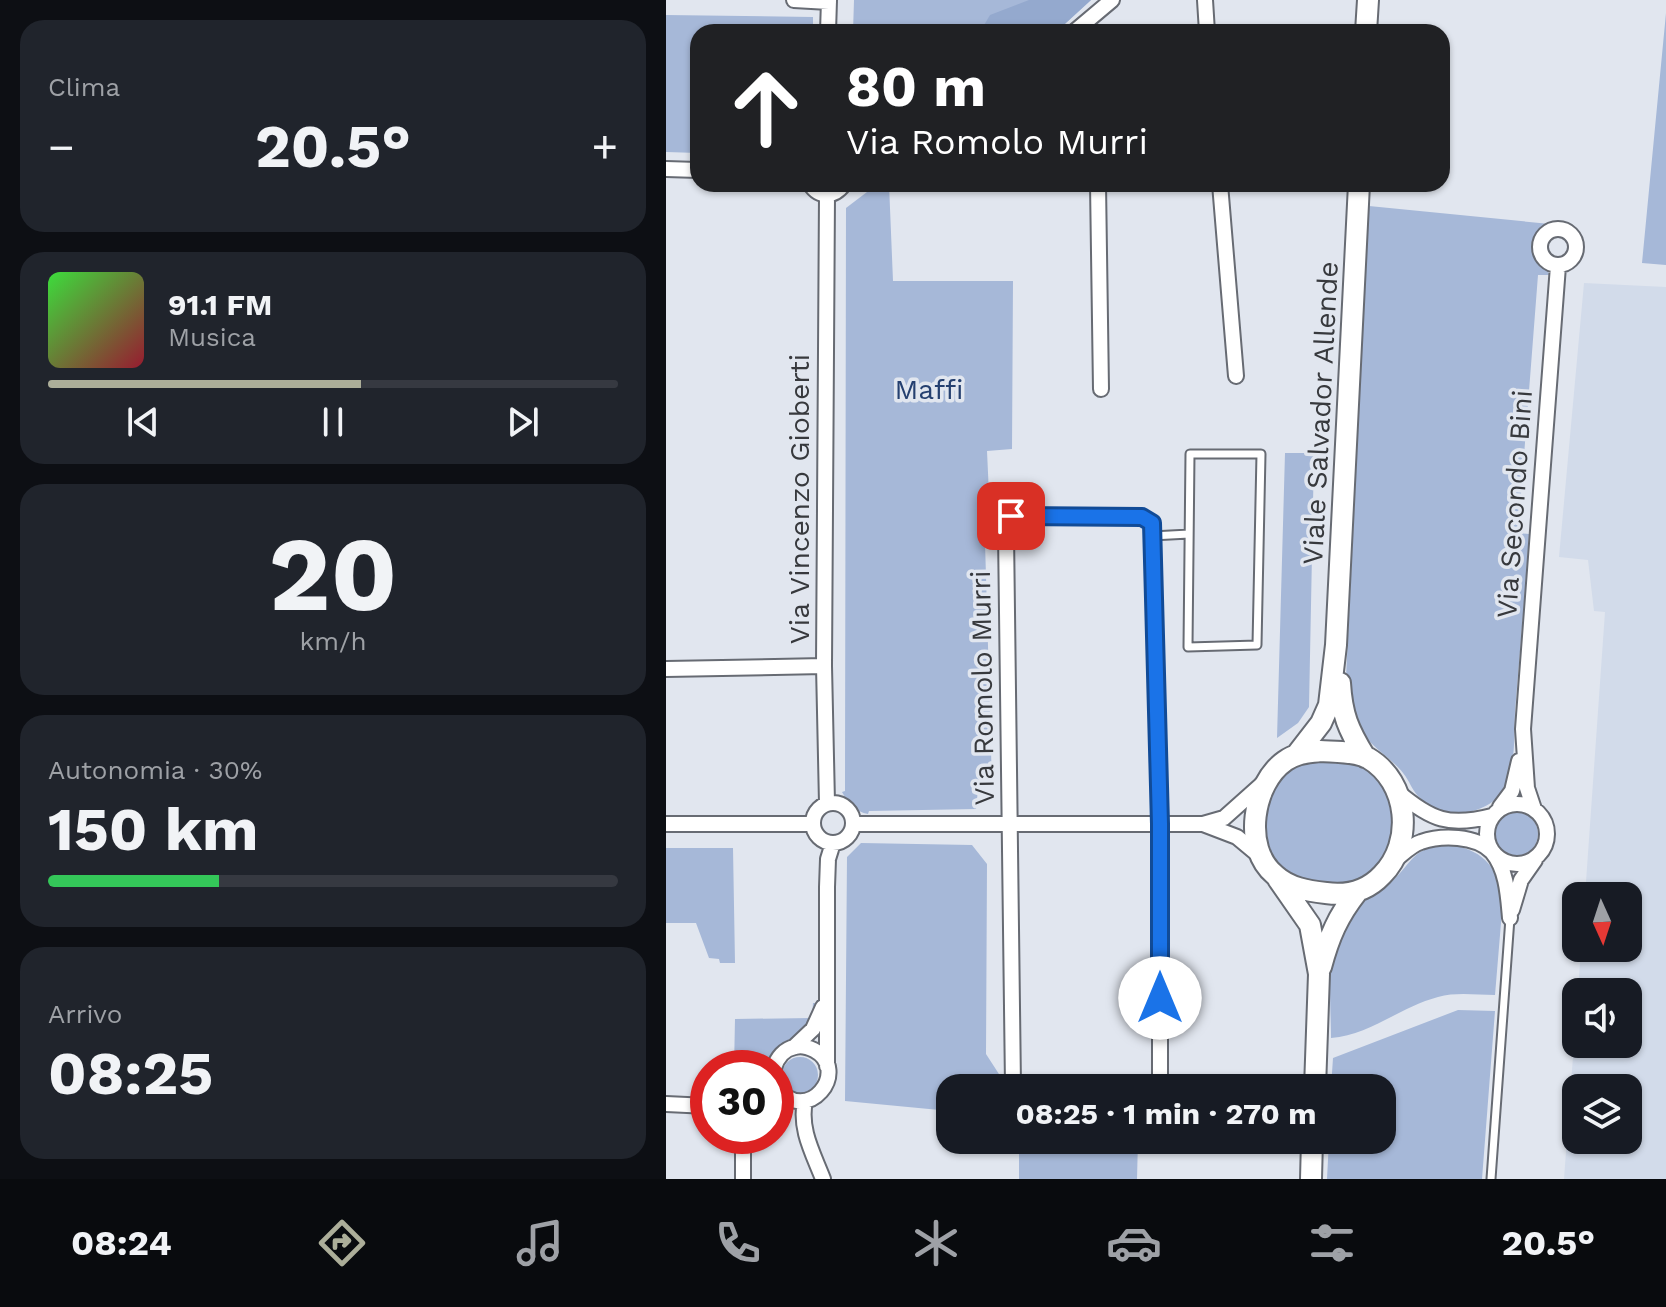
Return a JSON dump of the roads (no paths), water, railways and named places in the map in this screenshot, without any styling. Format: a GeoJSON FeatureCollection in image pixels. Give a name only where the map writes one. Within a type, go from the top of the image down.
{"type":"FeatureCollection","features":[{"type":"Feature","properties":{"kind":"main road"},"geometry":{"type":"LineString","coordinates":[[1366,24],[1368,0]]}},
{"type":"Feature","properties":{"kind":"main road","name":"Viale Salvador Allende"},"geometry":{"type":"LineString","coordinates":[[1297,754],[1321,723],[1329,705],[1336,645],[1359,192]]}},
{"type":"Feature","properties":{"kind":"main road","name":"Viale Salvador Allende"},"geometry":{"type":"LineString","coordinates":[[1336,645],[1342,713],[1365,757]]}},
{"type":"Feature","properties":{"kind":"main road"},"geometry":{"type":"LineString","coordinates":[[1274,875],[1293,886],[1335,894],[1357,892],[1371,885],[1392,863],[1402,840],[1404,814],[1397,790],[1389,777],[1365,757],[1320,751],[1297,754],[1284,761],[1265,781],[1257,814],[1256,835],[1261,857],[1310,925],[1319,974],[1315,1074]]}},
{"type":"Feature","properties":{"kind":"main road"},"geometry":{"type":"LineString","coordinates":[[1319,974],[1330,933],[1357,892]]}},
{"type":"Feature","properties":{"kind":"main road"},"geometry":{"type":"LineString","coordinates":[[1311,1179],[1312,1154]]}},
{"type":"Feature","properties":{"kind":"street"},"geometry":{"type":"LineString","coordinates":[[794,0],[829,1],[828,24]]}},
{"type":"Feature","properties":{"kind":"street"},"geometry":{"type":"LineString","coordinates":[[1084,24],[1112,0]]}},
{"type":"Feature","properties":{"kind":"street"},"geometry":{"type":"LineString","coordinates":[[1205,0],[1206,24]]}},
{"type":"Feature","properties":{"kind":"street"},"geometry":{"type":"LineString","coordinates":[[1096,14],[1096,24]]}},
{"type":"Feature","properties":{"kind":"street"},"geometry":{"type":"LineString","coordinates":[[666,169],[690,170]]}},
{"type":"Feature","properties":{"kind":"street"},"geometry":{"type":"LineString","coordinates":[[817,192],[827,195],[836,192]]}},
{"type":"Feature","properties":{"kind":"street"},"geometry":{"type":"LineString","coordinates":[[1098,192],[1101,389]]}},
{"type":"Feature","properties":{"kind":"street"},"geometry":{"type":"LineString","coordinates":[[1221,192],[1236,376]]}},
{"type":"Feature","properties":{"kind":"street","name":"Via Vincenzo Gioberti"},"geometry":{"type":"LineString","coordinates":[[827,195],[824,666],[827,803]]}},
{"type":"Feature","properties":{"kind":"street","name":"Via Secondo Bini"},"geometry":{"type":"LineString","coordinates":[[1494,814],[1512,791],[1522,745],[1558,266]]}},
{"type":"Feature","properties":{"kind":"street","name":"Via Romolo Murri"},"geometry":{"type":"LineString","coordinates":[[1010,825],[1006,533],[1011,516],[1142,517],[1152,523],[1152,536]]}},
{"type":"Feature","properties":{"kind":"street"},"geometry":{"type":"LineString","coordinates":[[1010,825],[1013,1086],[1160,1084],[1160,824],[1152,536]]}},
{"type":"Feature","properties":{"kind":"street"},"geometry":{"type":"LineString","coordinates":[[666,669],[824,666]]}},
{"type":"Feature","properties":{"kind":"street","name":"Via Secondo Bini"},"geometry":{"type":"LineString","coordinates":[[1522,745],[1527,788],[1534,809]]}},
{"type":"Feature","properties":{"kind":"street"},"geometry":{"type":"LineString","coordinates":[[853,824],[1203,824],[1224,818],[1265,781]]}},
{"type":"Feature","properties":{"kind":"street"},"geometry":{"type":"LineString","coordinates":[[1397,790],[1430,817],[1449,821],[1469,822],[1515,804],[1534,809],[1545,823],[1547,832],[1543,850],[1521,880],[1510,918]]}},
{"type":"Feature","properties":{"kind":"street"},"geometry":{"type":"LineString","coordinates":[[827,803],[846,807],[853,818],[844,839],[833,843],[817,835],[813,824],[816,811],[827,803]]}},
{"type":"Feature","properties":{"kind":"street"},"geometry":{"type":"LineString","coordinates":[[1494,814],[1486,834],[1506,881],[1510,918]]}},
{"type":"Feature","properties":{"kind":"street"},"geometry":{"type":"LineString","coordinates":[[666,824],[813,824]]}},
{"type":"Feature","properties":{"kind":"street"},"geometry":{"type":"LineString","coordinates":[[1203,824],[1237,837],[1261,857]]}},
{"type":"Feature","properties":{"kind":"street"},"geometry":{"type":"LineString","coordinates":[[1392,863],[1418,843],[1438,838],[1476,842],[1508,864],[1528,863],[1537,857]]}},
{"type":"Feature","properties":{"kind":"street"},"geometry":{"type":"LineString","coordinates":[[794,1102],[819,1095],[827,1082],[828,859],[833,843]]}},
{"type":"Feature","properties":{"kind":"street"},"geometry":{"type":"LineString","coordinates":[[789,1050],[819,1019],[826,996]]}},
{"type":"Feature","properties":{"kind":"street"},"geometry":{"type":"LineString","coordinates":[[794,1047],[803,1046],[818,1052],[827,1066]]}},
{"type":"Feature","properties":{"kind":"street"},"geometry":{"type":"LineString","coordinates":[[794,1099],[800,1101]]}},
{"type":"Feature","properties":{"kind":"street"},"geometry":{"type":"LineString","coordinates":[[800,1101],[805,1134],[823,1179]]}},
{"type":"Feature","properties":{"kind":"street"},"geometry":{"type":"LineString","coordinates":[[666,1104],[690,1105]]}},
{"type":"Feature","properties":{"kind":"street"},"geometry":{"type":"LineString","coordinates":[[743,1154],[743,1179]]}},
{"type":"Feature","properties":{"kind":"lane"},"geometry":{"type":"LineString","coordinates":[[1190,454],[1261,454],[1257,645],[1188,647],[1189,534],[1190,454]]}},
{"type":"Feature","properties":{"kind":"lane"},"geometry":{"type":"LineString","coordinates":[[1152,536],[1189,534]]}},
{"type":"Feature","properties":{"kind":"lane"},"geometry":{"type":"LineString","coordinates":[[1491,1179],[1510,918]]}},
{"type":"Feature","properties":{"kind":"park label","name":"Maffi"},"geometry":{"type":"Point","coordinates":[929,389]}}]}
